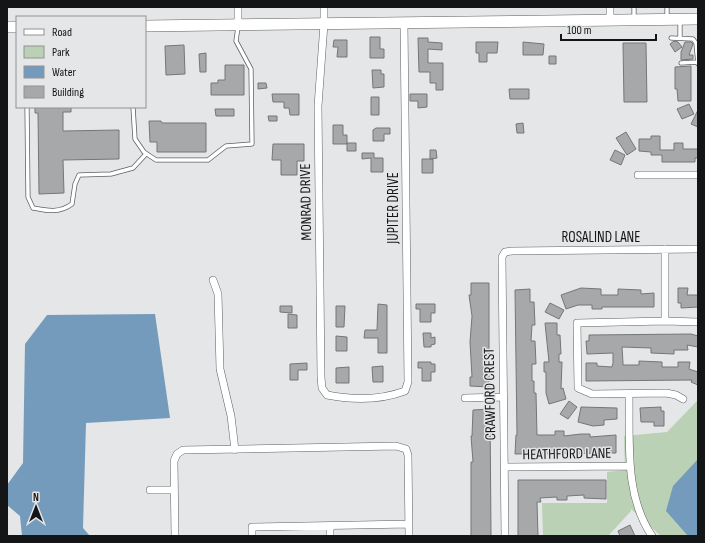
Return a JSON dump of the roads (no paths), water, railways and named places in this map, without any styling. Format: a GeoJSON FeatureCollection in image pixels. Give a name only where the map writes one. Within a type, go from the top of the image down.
{"type":"FeatureCollection","features":[{"type":"Feature","properties":{"kind":"street"},"geometry":{"type":"LineString","coordinates":[[238,7],[238,25]]}},
{"type":"Feature","properties":{"kind":"street","name":"MONRAD DRIVE"},"geometry":{"type":"LineString","coordinates":[[324,7],[324,24],[318,85],[318,153],[321,377],[322,388],[327,394]]}},
{"type":"Feature","properties":{"kind":"street"},"geometry":{"type":"LineString","coordinates":[[610,7],[610,20]]}},
{"type":"Feature","properties":{"kind":"street"},"geometry":{"type":"LineString","coordinates":[[146,26],[698,19]]}},
{"type":"Feature","properties":{"kind":"street","name":"JUPITER DRIVE"},"geometry":{"type":"LineString","coordinates":[[327,394],[342,398],[390,397],[405,392],[409,375],[404,23]]}},
{"type":"Feature","properties":{"kind":"street"},"geometry":{"type":"LineString","coordinates":[[638,175],[698,175]]}},
{"type":"Feature","properties":{"kind":"street"},"geometry":{"type":"LineString","coordinates":[[665,249],[665,321]]}},
{"type":"Feature","properties":{"kind":"street","name":"ROSALIND LANE"},"geometry":{"type":"LineString","coordinates":[[505,252],[698,249]]}},
{"type":"Feature","properties":{"kind":"street","name":"CRAWFORD CREST"},"geometry":{"type":"LineString","coordinates":[[505,252],[502,257],[505,536]]}},
{"type":"Feature","properties":{"kind":"street"},"geometry":{"type":"LineString","coordinates":[[213,280],[218,294],[220,369],[231,416],[235,450]]}},
{"type":"Feature","properties":{"kind":"street"},"geometry":{"type":"LineString","coordinates":[[683,399],[676,395],[666,393],[592,394],[578,388],[577,323],[665,321],[698,322]]}},
{"type":"Feature","properties":{"kind":"street"},"geometry":{"type":"LineString","coordinates":[[629,394],[630,466],[633,491],[641,517],[652,536]]}},
{"type":"Feature","properties":{"kind":"street"},"geometry":{"type":"LineString","coordinates":[[465,398],[503,397]]}},
{"type":"Feature","properties":{"kind":"street"},"geometry":{"type":"LineString","coordinates":[[175,536],[174,461],[177,454],[183,450],[396,446],[406,449],[408,455],[409,536]]}},
{"type":"Feature","properties":{"kind":"street","name":"HEATHFORD LANE"},"geometry":{"type":"LineString","coordinates":[[505,467],[630,466]]}},
{"type":"Feature","properties":{"kind":"street"},"geometry":{"type":"LineString","coordinates":[[150,490],[174,490]]}},
{"type":"Feature","properties":{"kind":"street"},"geometry":{"type":"LineString","coordinates":[[252,536],[252,527],[409,524]]}},
{"type":"Feature","properties":{"kind":"street"},"geometry":{"type":"LineString","coordinates":[[330,526],[330,536]]}},
{"type":"Feature","properties":{"kind":"lane"},"geometry":{"type":"LineString","coordinates":[[634,7],[634,20]]}},
{"type":"Feature","properties":{"kind":"lane"},"geometry":{"type":"LineString","coordinates":[[667,7],[668,19]]}},
{"type":"Feature","properties":{"kind":"lane"},"geometry":{"type":"LineString","coordinates":[[680,19],[680,38]]}},
{"type":"Feature","properties":{"kind":"lane"},"geometry":{"type":"LineString","coordinates":[[133,108],[135,139],[139,147],[146,154],[156,160],[208,160],[226,146],[252,144],[252,69],[236,41],[238,25]]}},
{"type":"Feature","properties":{"kind":"lane"},"geometry":{"type":"LineString","coordinates":[[671,38],[690,38],[694,41],[697,63],[681,63]]}},
{"type":"Feature","properties":{"kind":"lane"},"geometry":{"type":"LineString","coordinates":[[27,108],[28,197],[33,208],[64,210],[72,204],[74,184],[79,175],[111,174],[133,168],[146,154]]}},
{"type":"Feature","properties":{"kind":"water"},"geometry":{"type":"Polygon","coordinates":[[[155,314],[170,418],[86,423],[83,528],[90,536],[22,536],[20,516],[7,505],[7,485],[23,463],[25,344],[47,315],[155,314]]]}},
{"type":"Feature","properties":{"kind":"water"},"geometry":{"type":"Polygon","coordinates":[[[698,459],[698,536],[688,536],[666,511],[673,486],[698,459]]]}}]}
